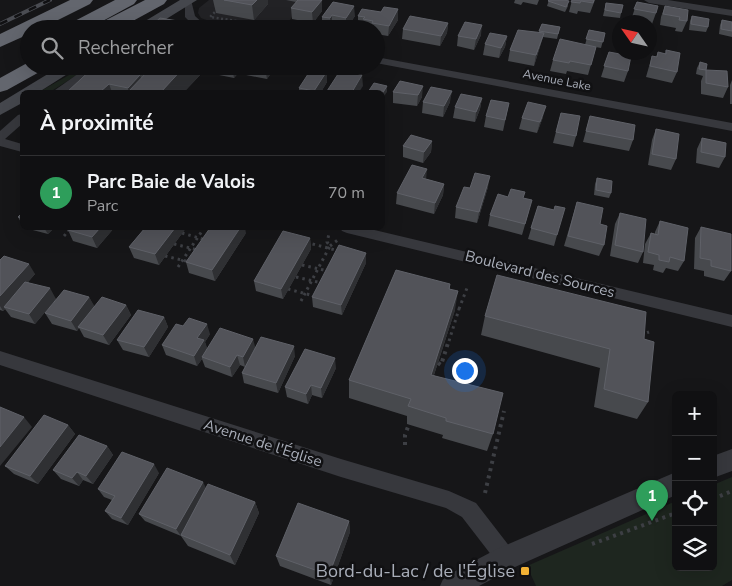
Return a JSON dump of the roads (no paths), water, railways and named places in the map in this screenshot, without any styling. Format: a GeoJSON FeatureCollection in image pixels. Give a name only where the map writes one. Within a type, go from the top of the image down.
{"type":"FeatureCollection","features":[{"type":"Feature","properties":{"kind":"highway"},"geometry":{"type":"LineString","coordinates":[[45,20],[84,0]]}},
{"type":"Feature","properties":{"kind":"highway"},"geometry":{"type":"LineString","coordinates":[[91,20],[128,0]]}},
{"type":"Feature","properties":{"kind":"highway"},"geometry":{"type":"LineString","coordinates":[[121,20],[158,0]]}},
{"type":"Feature","properties":{"kind":"highway"},"geometry":{"type":"LineString","coordinates":[[0,41],[20,32]]}},
{"type":"Feature","properties":{"kind":"highway"},"geometry":{"type":"LineString","coordinates":[[0,68],[20,57]]}},
{"type":"Feature","properties":{"kind":"highway"},"geometry":{"type":"LineString","coordinates":[[0,86],[20,75]]}},
{"type":"Feature","properties":{"kind":"main road"},"geometry":{"type":"LineString","coordinates":[[155,20],[189,1]]}},
{"type":"Feature","properties":{"kind":"main road"},"geometry":{"type":"LineString","coordinates":[[31,90],[57,75]]}},
{"type":"Feature","properties":{"kind":"main road"},"geometry":{"type":"LineString","coordinates":[[0,110],[20,97]]}},
{"type":"Feature","properties":{"kind":"street"},"geometry":{"type":"LineString","coordinates":[[648,0],[732,13]]}},
{"type":"Feature","properties":{"kind":"street"},"geometry":{"type":"LineString","coordinates":[[189,1],[190,17],[196,20]]}},
{"type":"Feature","properties":{"kind":"street","name":"Avenue Lake"},"geometry":{"type":"LineString","coordinates":[[385,62],[732,127]]}},
{"type":"Feature","properties":{"kind":"street"},"geometry":{"type":"LineString","coordinates":[[62,90],[84,75]]}},
{"type":"Feature","properties":{"kind":"street"},"geometry":{"type":"LineString","coordinates":[[0,137],[20,120]]}},
{"type":"Feature","properties":{"kind":"street"},"geometry":{"type":"LineString","coordinates":[[0,142],[20,147]]}},
{"type":"Feature","properties":{"kind":"street","name":"Boulevard des Sources"},"geometry":{"type":"LineString","coordinates":[[344,232],[732,321]]}},
{"type":"Feature","properties":{"kind":"street","name":"Avenue de l'Église"},"geometry":{"type":"LineString","coordinates":[[0,358],[341,468],[449,500],[469,510],[506,558]]}},
{"type":"Feature","properties":{"kind":"street"},"geometry":{"type":"LineString","coordinates":[[717,466],[732,460]]}},
{"type":"Feature","properties":{"kind":"street"},"geometry":{"type":"LineString","coordinates":[[453,586],[506,558],[672,485]]}},
{"type":"Feature","properties":{"kind":"railway"},"geometry":{"type":"LineString","coordinates":[[0,24],[50,0]]}},
{"type":"Feature","properties":{"kind":"place","name":"Parc Baie de Valois"},"geometry":{"type":"Point","coordinates":[652,521]}},
{"type":"Feature","properties":{"kind":"place","name":"Bord-du-Lac / de l'Église"},"geometry":{"type":"Point","coordinates":[525,571]}}]}
